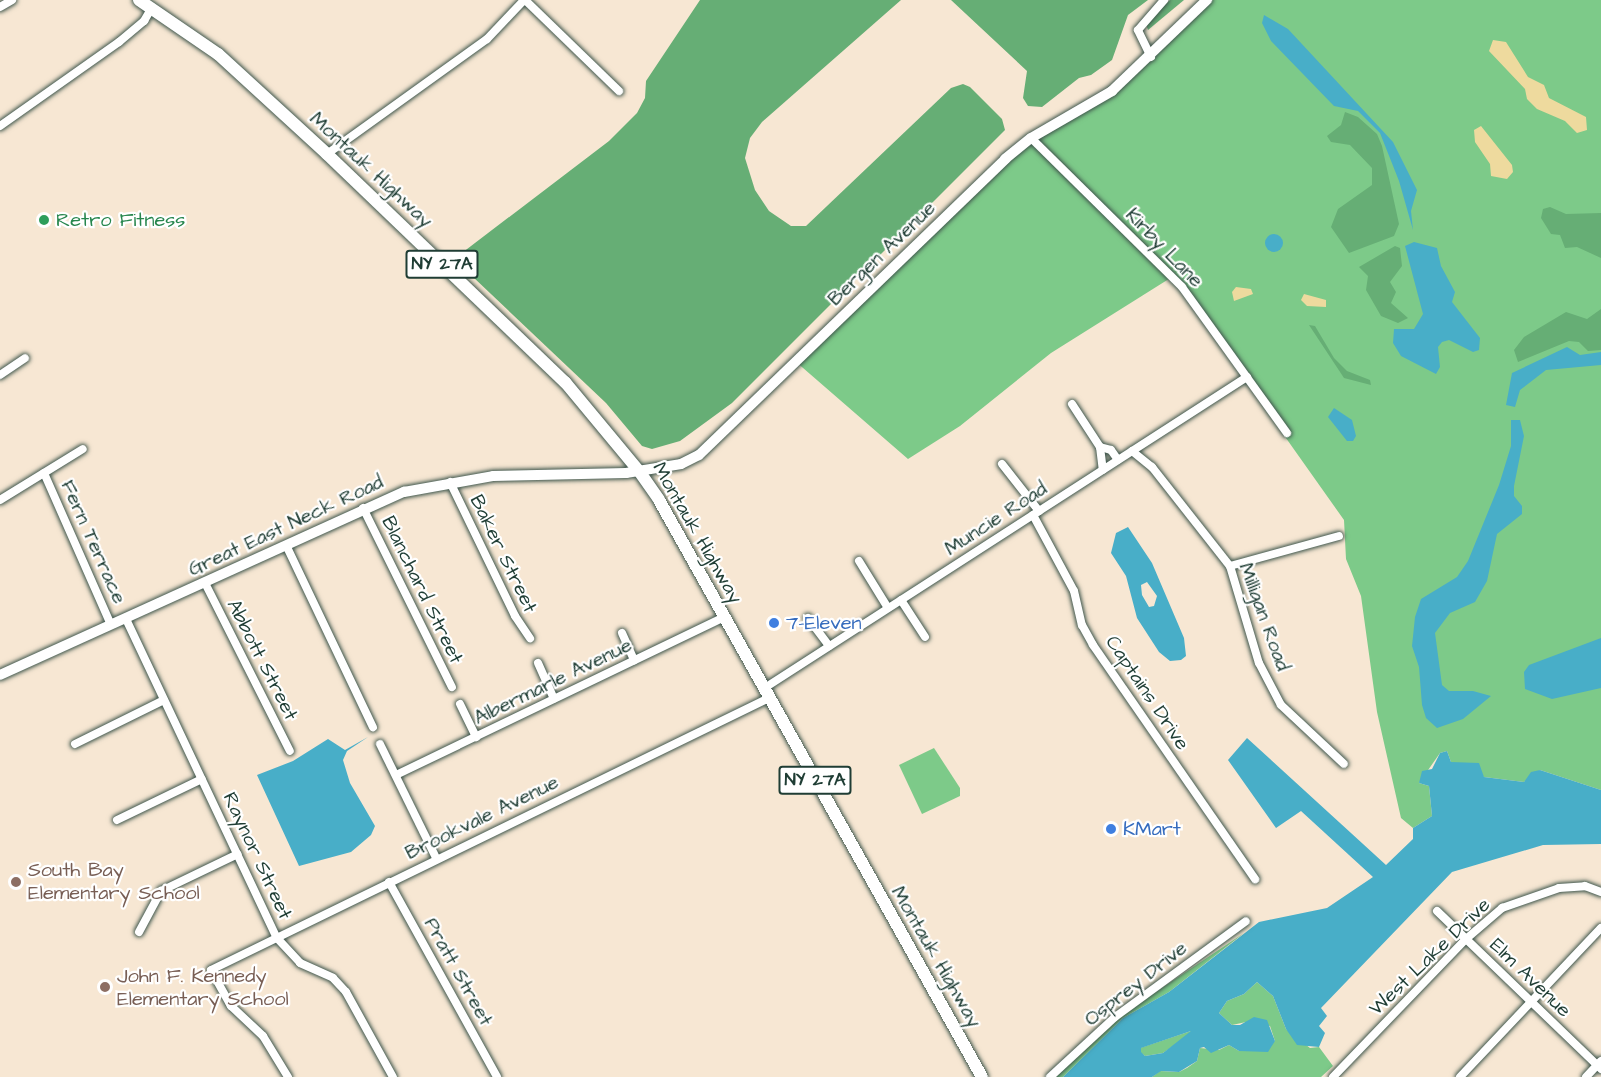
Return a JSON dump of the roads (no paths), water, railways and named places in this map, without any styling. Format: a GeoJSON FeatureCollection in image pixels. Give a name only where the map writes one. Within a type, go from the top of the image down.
{"type":"FeatureCollection","features":[{"type":"Feature","properties":{"kind":"main road","name":"NY 27A"},"geometry":{"type":"LineString","coordinates":[[139,0],[152,8]]}},
{"type":"Feature","properties":{"kind":"main road","name":"Bergen Avenue"},"geometry":{"type":"LineString","coordinates":[[639,471],[681,464],[717,441],[1030,138],[1104,97],[1151,57],[1207,0]]}},
{"type":"Feature","properties":{"kind":"main road","name":"Montauk Highway"},"geometry":{"type":"LineString","coordinates":[[152,8],[218,54],[327,154],[565,382],[639,471],[724,617],[982,1077]]}},
{"type":"Feature","properties":{"kind":"main road","name":"Great East Neck Road"},"geometry":{"type":"LineString","coordinates":[[0,675],[205,583],[363,508],[450,482],[493,476],[639,471]]}},
{"type":"Feature","properties":{"kind":"street"},"geometry":{"type":"LineString","coordinates":[[0,7],[12,0]]}},
{"type":"Feature","properties":{"kind":"street"},"geometry":{"type":"LineString","coordinates":[[327,154],[487,39],[525,0],[619,91]]}},
{"type":"Feature","properties":{"kind":"street"},"geometry":{"type":"LineString","coordinates":[[1151,57],[1138,30],[1164,0]]}},
{"type":"Feature","properties":{"kind":"street"},"geometry":{"type":"LineString","coordinates":[[0,126],[119,42],[144,21],[152,8]]}},
{"type":"Feature","properties":{"kind":"street","name":"Kirby Lane"},"geometry":{"type":"LineString","coordinates":[[1030,138],[1182,287],[1287,433]]}},
{"type":"Feature","properties":{"kind":"street"},"geometry":{"type":"LineString","coordinates":[[0,375],[25,358]]}},
{"type":"Feature","properties":{"kind":"street","name":"Muncie Road"},"geometry":{"type":"LineString","coordinates":[[766,693],[829,646],[1247,377]]}},
{"type":"Feature","properties":{"kind":"street"},"geometry":{"type":"LineString","coordinates":[[1072,404],[1100,447],[1103,470]]}},
{"type":"Feature","properties":{"kind":"street"},"geometry":{"type":"LineString","coordinates":[[1100,447],[1111,450],[1118,460]]}},
{"type":"Feature","properties":{"kind":"street"},"geometry":{"type":"LineString","coordinates":[[0,500],[83,449]]}},
{"type":"Feature","properties":{"kind":"street","name":"Milligan Road"},"geometry":{"type":"LineString","coordinates":[[1132,451],[1152,467],[1230,566],[1259,663],[1281,705],[1344,764]]}},
{"type":"Feature","properties":{"kind":"street","name":"Captains Drive"},"geometry":{"type":"LineString","coordinates":[[1002,464],[1036,513],[1074,591],[1082,625],[1093,645],[1255,879]]}},
{"type":"Feature","properties":{"kind":"street","name":"Fern Terrace"},"geometry":{"type":"LineString","coordinates":[[44,473],[111,625]]}},
{"type":"Feature","properties":{"kind":"street","name":"Baker Street"},"geometry":{"type":"LineString","coordinates":[[450,482],[514,616],[530,638]]}},
{"type":"Feature","properties":{"kind":"street","name":"Blanchard Street"},"geometry":{"type":"LineString","coordinates":[[363,508],[452,687]]}},
{"type":"Feature","properties":{"kind":"street"},"geometry":{"type":"LineString","coordinates":[[1230,566],[1339,536]]}},
{"type":"Feature","properties":{"kind":"street"},"geometry":{"type":"LineString","coordinates":[[286,545],[372,727]]}},
{"type":"Feature","properties":{"kind":"street"},"geometry":{"type":"LineString","coordinates":[[859,561],[888,609]]}},
{"type":"Feature","properties":{"kind":"street","name":"Abbott Street"},"geometry":{"type":"LineString","coordinates":[[205,583],[290,752]]}},
{"type":"Feature","properties":{"kind":"street"},"geometry":{"type":"LineString","coordinates":[[901,600],[924,637]]}},
{"type":"Feature","properties":{"kind":"street","name":"Albermarle Avenue"},"geometry":{"type":"LineString","coordinates":[[396,776],[724,617]]}},
{"type":"Feature","properties":{"kind":"street"},"geometry":{"type":"LineString","coordinates":[[808,618],[829,646]]}},
{"type":"Feature","properties":{"kind":"street","name":"Raynor Street"},"geometry":{"type":"LineString","coordinates":[[126,619],[277,938],[300,963],[333,978],[346,993],[393,1077]]}},
{"type":"Feature","properties":{"kind":"street"},"geometry":{"type":"LineString","coordinates":[[622,633],[634,660]]}},
{"type":"Feature","properties":{"kind":"street"},"geometry":{"type":"LineString","coordinates":[[538,663],[554,699]]}},
{"type":"Feature","properties":{"kind":"street","name":"Brookvale Avenue"},"geometry":{"type":"LineString","coordinates":[[288,1077],[263,1036],[231,1006],[211,970],[766,693]]}},
{"type":"Feature","properties":{"kind":"street"},"geometry":{"type":"LineString","coordinates":[[75,744],[164,700]]}},
{"type":"Feature","properties":{"kind":"street"},"geometry":{"type":"LineString","coordinates":[[460,704],[476,737]]}},
{"type":"Feature","properties":{"kind":"street"},"geometry":{"type":"LineString","coordinates":[[380,744],[436,858]]}},
{"type":"Feature","properties":{"kind":"street"},"geometry":{"type":"LineString","coordinates":[[117,820],[202,779]]}},
{"type":"Feature","properties":{"kind":"street"},"geometry":{"type":"LineString","coordinates":[[139,932],[161,891],[238,854]]}},
{"type":"Feature","properties":{"kind":"street","name":"Pratt Street"},"geometry":{"type":"LineString","coordinates":[[389,882],[497,1077]]}},
{"type":"Feature","properties":{"kind":"street","name":"West Lake Drive"},"geometry":{"type":"LineString","coordinates":[[1333,1077],[1466,939],[1502,908],[1528,896],[1573,886],[1601,892]]}},
{"type":"Feature","properties":{"kind":"street","name":"Elm Avenue"},"geometry":{"type":"LineString","coordinates":[[1437,911],[1600,1065]]}},
{"type":"Feature","properties":{"kind":"street","name":"Osprey Drive"},"geometry":{"type":"LineString","coordinates":[[1050,1077],[1115,1017],[1246,921]]}},
{"type":"Feature","properties":{"kind":"street"},"geometry":{"type":"LineString","coordinates":[[1460,1077],[1601,928]]}},
{"type":"Feature","properties":{"kind":"street"},"geometry":{"type":"LineString","coordinates":[[1586,1077],[1600,1065]]}},
{"type":"Feature","properties":{"kind":"water"},"geometry":{"type":"Polygon","coordinates":[[[1264,15],[1288,29],[1393,142],[1417,190],[1411,211],[1413,230],[1399,181],[1380,133],[1358,111],[1334,106],[1271,41],[1262,23],[1264,15]]]}},
{"type":"Feature","properties":{"kind":"water"},"geometry":{"type":"Polygon","coordinates":[[[1274,234],[1281,236],[1283,243],[1281,250],[1274,252],[1267,250],[1265,243],[1267,236],[1274,234]]]}},
{"type":"Feature","properties":{"kind":"water"},"geometry":{"type":"Polygon","coordinates":[[[1414,242],[1437,248],[1441,266],[1455,292],[1452,302],[1480,338],[1479,350],[1473,352],[1449,340],[1442,342],[1438,347],[1440,367],[1436,374],[1401,356],[1393,343],[1394,329],[1414,329],[1423,314],[1405,246],[1414,242]]]}},
{"type":"Feature","properties":{"kind":"water"},"geometry":{"type":"Polygon","coordinates":[[[1567,347],[1580,355],[1601,352],[1601,365],[1546,370],[1520,390],[1515,407],[1506,405],[1512,373],[1567,347]]]}},
{"type":"Feature","properties":{"kind":"water"},"geometry":{"type":"Polygon","coordinates":[[[1334,408],[1352,420],[1356,436],[1353,441],[1347,441],[1328,417],[1334,408]]]}},
{"type":"Feature","properties":{"kind":"water"},"geometry":{"type":"Polygon","coordinates":[[[1511,420],[1520,420],[1524,436],[1514,486],[1514,496],[1522,506],[1522,514],[1497,534],[1487,581],[1475,602],[1450,613],[1435,633],[1442,685],[1449,691],[1473,691],[1491,696],[1463,719],[1437,728],[1426,718],[1422,705],[1419,667],[1412,646],[1415,617],[1421,599],[1457,577],[1468,561],[1499,485],[1511,446],[1511,420]]]}},
{"type":"Feature","properties":{"kind":"water"},"geometry":{"type":"Polygon","coordinates":[[[1128,527],[1152,563],[1184,638],[1186,656],[1181,660],[1170,661],[1159,652],[1137,618],[1126,576],[1111,553],[1116,533],[1128,527]],[[1147,582],[1141,585],[1142,595],[1149,607],[1154,606],[1157,596],[1147,582]]]}},
{"type":"Feature","properties":{"kind":"water"},"geometry":{"type":"Polygon","coordinates":[[[1601,638],[1601,688],[1552,699],[1525,689],[1524,672],[1529,665],[1601,638]]]}},
{"type":"Feature","properties":{"kind":"water"},"geometry":{"type":"Polygon","coordinates":[[[368,737],[347,751],[343,760],[350,783],[375,826],[371,835],[351,852],[299,866],[257,775],[293,761],[328,739],[345,750],[368,737]]]}},
{"type":"Feature","properties":{"kind":"water"},"geometry":{"type":"Polygon","coordinates":[[[1247,738],[1386,865],[1413,839],[1413,828],[1432,816],[1429,786],[1419,783],[1422,771],[1432,769],[1440,753],[1447,751],[1451,762],[1479,763],[1484,777],[1524,782],[1531,772],[1540,770],[1601,790],[1601,844],[1543,845],[1452,872],[1321,1008],[1327,1016],[1319,1026],[1325,1033],[1319,1047],[1297,1045],[1286,1029],[1273,996],[1257,982],[1244,994],[1227,1001],[1219,1013],[1232,1025],[1240,1025],[1254,1017],[1267,1020],[1275,1041],[1268,1052],[1239,1051],[1229,1045],[1211,1053],[1204,1047],[1200,1048],[1197,1061],[1179,1072],[1161,1071],[1152,1077],[1063,1077],[1123,1018],[1169,992],[1259,922],[1327,908],[1373,877],[1301,811],[1276,828],[1228,760],[1247,738]],[[1191,1031],[1141,1048],[1145,1056],[1163,1053],[1191,1031]]]}},
{"type":"Feature","properties":{"kind":"place","name":"Retro Fitness"},"geometry":{"type":"Point","coordinates":[44,220]}},
{"type":"Feature","properties":{"kind":"place","name":"7-Eleven"},"geometry":{"type":"Point","coordinates":[774,623]}},
{"type":"Feature","properties":{"kind":"place","name":"KMart"},"geometry":{"type":"Point","coordinates":[1111,829]}},
{"type":"Feature","properties":{"kind":"place","name":"South Bay Elementary School"},"geometry":{"type":"Point","coordinates":[16,882]}},
{"type":"Feature","properties":{"kind":"place","name":"John F. Kennedy Elementary School"},"geometry":{"type":"Point","coordinates":[105,987]}}]}
